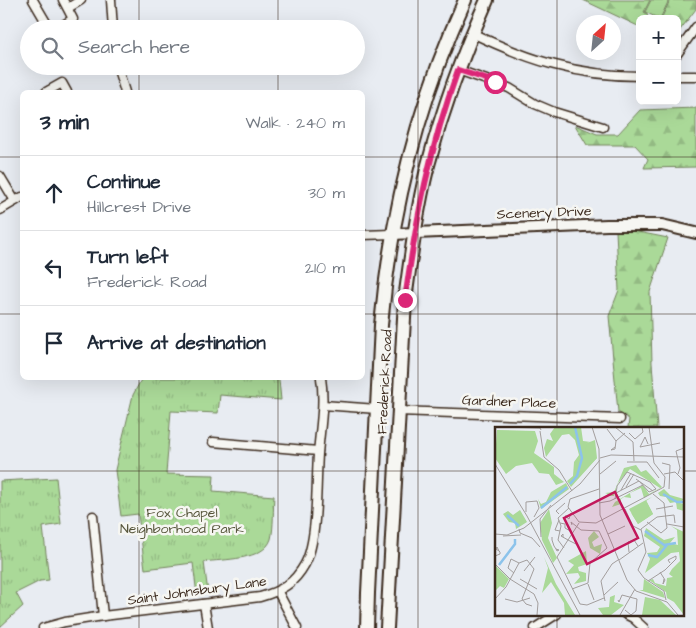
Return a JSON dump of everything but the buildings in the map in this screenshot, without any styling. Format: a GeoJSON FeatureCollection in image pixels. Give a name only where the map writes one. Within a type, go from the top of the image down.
{"type":"FeatureCollection","features":[{"type":"Feature","properties":{"kind":"main road","name":"Frederick Road"},"geometry":{"type":"LineString","coordinates":[[367,628],[382,317],[392,234],[407,162],[419,120],[448,37],[465,0]]}},
{"type":"Feature","properties":{"kind":"main road","name":"Frederick Road"},"geometry":{"type":"LineString","coordinates":[[387,628],[405,300],[415,233],[428,167],[444,110],[472,33],[488,0]]}},
{"type":"Feature","properties":{"kind":"street"},"geometry":{"type":"LineString","coordinates":[[33,0],[45,20]]}},
{"type":"Feature","properties":{"kind":"street"},"geometry":{"type":"LineString","coordinates":[[63,0],[73,19],[71,20]]}},
{"type":"Feature","properties":{"kind":"street"},"geometry":{"type":"LineString","coordinates":[[68,8],[81,0]]}},
{"type":"Feature","properties":{"kind":"street"},"geometry":{"type":"LineString","coordinates":[[111,0],[112,20]]}},
{"type":"Feature","properties":{"kind":"street"},"geometry":{"type":"LineString","coordinates":[[681,48],[696,27]]}},
{"type":"Feature","properties":{"kind":"street"},"geometry":{"type":"LineString","coordinates":[[472,33],[527,56],[567,69],[595,74],[636,76]]}},
{"type":"Feature","properties":{"kind":"street"},"geometry":{"type":"LineString","coordinates":[[458,70],[508,88],[554,112],[603,127]]}},
{"type":"Feature","properties":{"kind":"street"},"geometry":{"type":"LineString","coordinates":[[119,75],[123,90]]}},
{"type":"Feature","properties":{"kind":"street"},"geometry":{"type":"LineString","coordinates":[[681,76],[696,76]]}},
{"type":"Feature","properties":{"kind":"street"},"geometry":{"type":"LineString","coordinates":[[50,90],[62,83],[66,90]]}},
{"type":"Feature","properties":{"kind":"street"},"geometry":{"type":"LineString","coordinates":[[0,176],[19,199],[0,210]]}},
{"type":"Feature","properties":{"kind":"street","name":"Scenery Drive"},"geometry":{"type":"LineString","coordinates":[[392,234],[617,224],[662,225],[696,233]]}},
{"type":"Feature","properties":{"kind":"street"},"geometry":{"type":"LineString","coordinates":[[365,235],[392,234]]}},
{"type":"Feature","properties":{"kind":"street","name":"Saint Johnsbury Lane"},"geometry":{"type":"LineString","coordinates":[[43,628],[65,622],[103,616],[260,597],[278,592],[288,585],[309,556],[313,539],[318,451],[323,405],[321,380]]}},
{"type":"Feature","properties":{"kind":"street"},"geometry":{"type":"LineString","coordinates":[[323,405],[377,410]]}},
{"type":"Feature","properties":{"kind":"street","name":"Gardner Place"},"geometry":{"type":"LineString","coordinates":[[398,411],[620,419]]}},
{"type":"Feature","properties":{"kind":"street"},"geometry":{"type":"LineString","coordinates":[[212,442],[318,451]]}},
{"type":"Feature","properties":{"kind":"street"},"geometry":{"type":"LineString","coordinates":[[93,516],[103,616]]}},
{"type":"Feature","properties":{"kind":"street"},"geometry":{"type":"LineString","coordinates":[[278,592],[297,628]]}},
{"type":"Feature","properties":{"kind":"street"},"geometry":{"type":"LineString","coordinates":[[204,604],[208,628]]}},
{"type":"Feature","properties":{"kind":"street"},"geometry":{"type":"LineString","coordinates":[[535,628],[554,616]]}},
{"type":"Feature","properties":{"kind":"street"},"geometry":{"type":"LineString","coordinates":[[629,616],[644,628]]}},
{"type":"Feature","properties":{"kind":"green space"},"geometry":{"type":"Polygon","coordinates":[[[583,0],[650,0],[644,12],[647,15],[636,15],[636,25],[621,18],[621,15],[615,15],[583,0]]]}},
{"type":"Feature","properties":{"kind":"green space"},"geometry":{"type":"Polygon","coordinates":[[[651,0],[669,0],[662,15],[651,15],[645,12],[651,0]]]}},
{"type":"Feature","properties":{"kind":"green space"},"geometry":{"type":"Polygon","coordinates":[[[670,0],[696,0],[696,9],[681,29],[681,15],[663,15],[670,0]]]}},
{"type":"Feature","properties":{"kind":"green space"},"geometry":{"type":"Polygon","coordinates":[[[696,108],[696,167],[644,168],[648,159],[635,145],[587,145],[575,125],[597,134],[618,134],[640,110],[696,108]]]}},
{"type":"Feature","properties":{"kind":"green space"},"geometry":{"type":"Polygon","coordinates":[[[616,231],[633,231],[668,238],[650,292],[652,363],[657,427],[628,427],[629,419],[618,412],[609,316],[619,290],[616,231]]]}},
{"type":"Feature","properties":{"kind":"green space","name":"Fox Chapel Neighborhood Park"},"geometry":{"type":"Polygon","coordinates":[[[141,380],[279,380],[281,400],[220,395],[218,413],[171,411],[166,474],[214,475],[213,491],[274,496],[272,534],[267,546],[242,558],[204,562],[208,593],[197,595],[193,563],[145,569],[138,514],[121,516],[115,470],[133,395],[141,380]]]}},
{"type":"Feature","properties":{"kind":"green space"},"geometry":{"type":"Polygon","coordinates":[[[56,478],[61,524],[43,527],[49,580],[40,581],[16,593],[23,606],[0,627],[0,481],[56,478]]]}},
{"type":"Feature","properties":{"kind":"route"},"geometry":{"type":"LineString","coordinates":[[405,300],[411,252],[428,167],[444,110],[458,70],[495,82]]}}]}
